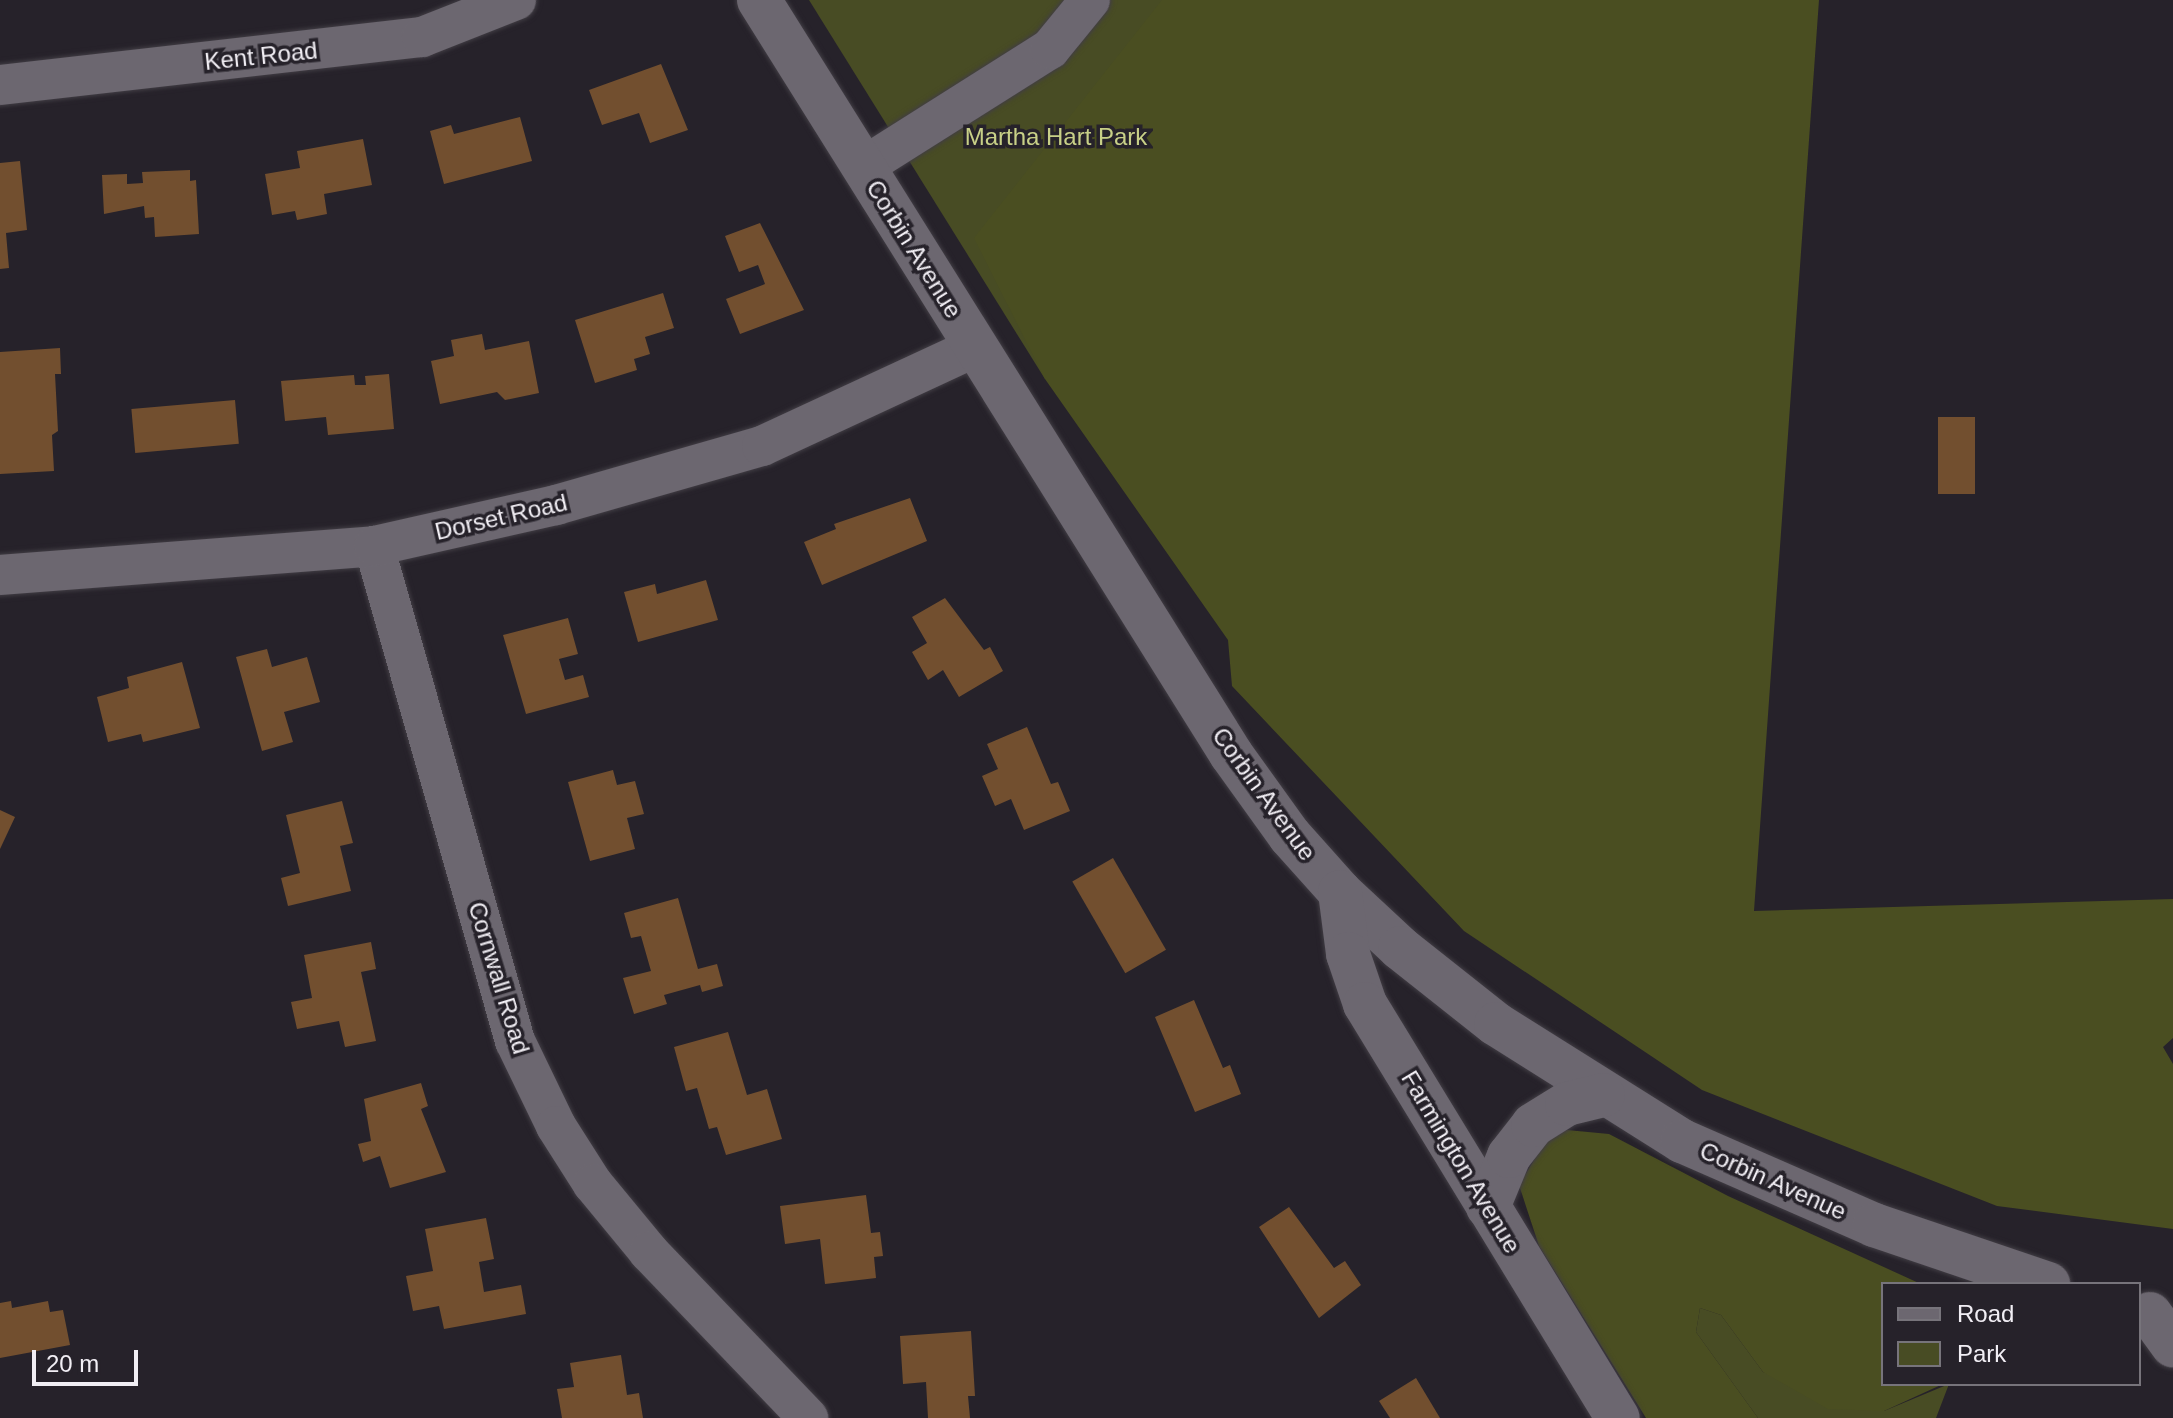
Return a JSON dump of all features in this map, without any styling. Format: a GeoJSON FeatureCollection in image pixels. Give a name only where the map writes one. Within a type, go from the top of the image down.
{"type":"FeatureCollection","features":[{"type":"Feature","properties":{"kind":"main road","name":"Corbin Avenue"},"geometry":{"type":"LineString","coordinates":[[759,0],[1231,754],[1290,836],[1340,892],[1447,987],[1603,1095],[1779,1187],[1907,1238],[2042,1282]]}},
{"type":"Feature","properties":{"kind":"main road","name":"Farmington Avenue"},"geometry":{"type":"LineString","coordinates":[[1340,892],[1348,954],[1365,1004],[1618,1418]]}},
{"type":"Feature","properties":{"kind":"main road"},"geometry":{"type":"LineString","coordinates":[[1488,1207],[1509,1156],[1533,1125],[1567,1104],[1603,1095]]}},
{"type":"Feature","properties":{"kind":"street","name":"Kent Road"},"geometry":{"type":"LineString","coordinates":[[0,85],[422,37],[516,0]]}},
{"type":"Feature","properties":{"kind":"street"},"geometry":{"type":"LineString","coordinates":[[863,167],[1050,49],[1090,0]]}},
{"type":"Feature","properties":{"kind":"street","name":"Dorset Road"},"geometry":{"type":"LineString","coordinates":[[0,575],[374,546],[556,505],[762,446],[975,347]]}},
{"type":"Feature","properties":{"kind":"street","name":"Cornwall Road"},"geometry":{"type":"LineString","coordinates":[[374,546],[515,1041],[556,1126],[593,1184],[649,1252],[808,1418]]}},
{"type":"Feature","properties":{"kind":"green space","name":"Martha Hart Park"},"geometry":{"type":"Polygon","coordinates":[[[809,0],[1327,0],[1045,379],[809,0]]]}},
{"type":"Feature","properties":{"kind":"green space"},"geometry":{"type":"Polygon","coordinates":[[[1162,0],[1819,0],[1754,911],[2173,899],[2173,1038],[2163,1047],[2173,1064],[2173,1229],[1997,1206],[1702,1090],[1464,931],[1232,686],[1228,640],[1045,379],[974,238],[1162,0]]]}},
{"type":"Feature","properties":{"kind":"green space"},"geometry":{"type":"Polygon","coordinates":[[[1567,1130],[1609,1134],[1728,1196],[1917,1282],[1881,1282],[1881,1386],[1939,1386],[1884,1411],[1828,1409],[1763,1372],[1721,1315],[1700,1308],[1696,1332],[1758,1418],[1646,1418],[1539,1246],[1519,1185],[1546,1140],[1567,1130]]]}},
{"type":"Feature","properties":{"kind":"green space"},"geometry":{"type":"Polygon","coordinates":[[[1700,1308],[1721,1315],[1763,1372],[1884,1411],[1948,1386],[1936,1418],[1758,1418],[1696,1332],[1700,1308]]]}},
{"type":"Feature","properties":{"kind":"building"},"geometry":{"type":"Polygon","coordinates":[[[661,64],[688,130],[650,143],[639,113],[602,125],[589,90],[661,64]]]}},
{"type":"Feature","properties":{"kind":"building"},"geometry":{"type":"Polygon","coordinates":[[[520,117],[532,161],[444,184],[430,131],[451,125],[454,134],[520,117]]]}},
{"type":"Feature","properties":{"kind":"building"},"geometry":{"type":"Polygon","coordinates":[[[363,139],[372,185],[324,194],[327,214],[297,220],[295,211],[272,215],[265,174],[300,168],[297,151],[363,139]]]}},
{"type":"Feature","properties":{"kind":"building"},"geometry":{"type":"Polygon","coordinates":[[[20,161],[27,230],[6,233],[9,268],[0,269],[0,163],[20,161]]]}},
{"type":"Feature","properties":{"kind":"building"},"geometry":{"type":"Polygon","coordinates":[[[190,170],[190,181],[196,180],[199,234],[155,237],[154,217],[145,218],[144,206],[104,214],[102,175],[127,174],[127,184],[143,183],[142,172],[190,170]]]}},
{"type":"Feature","properties":{"kind":"building"},"geometry":{"type":"Polygon","coordinates":[[[760,223],[804,310],[740,334],[726,299],[765,284],[758,265],[739,272],[725,236],[760,223]]]}},
{"type":"Feature","properties":{"kind":"building"},"geometry":{"type":"Polygon","coordinates":[[[663,293],[674,328],[645,337],[650,354],[634,359],[637,370],[595,383],[575,320],[663,293]]]}},
{"type":"Feature","properties":{"kind":"building"},"geometry":{"type":"Polygon","coordinates":[[[482,334],[485,350],[529,341],[539,393],[505,400],[497,392],[440,404],[431,361],[454,356],[451,340],[482,334]]]}},
{"type":"Feature","properties":{"kind":"building"},"geometry":{"type":"Polygon","coordinates":[[[60,348],[61,374],[55,374],[58,431],[52,435],[54,471],[0,474],[0,352],[60,348]]]}},
{"type":"Feature","properties":{"kind":"building"},"geometry":{"type":"Polygon","coordinates":[[[389,374],[394,429],[328,435],[326,417],[285,421],[281,381],[354,375],[355,385],[366,385],[365,376],[389,374]]]}},
{"type":"Feature","properties":{"kind":"building"},"geometry":{"type":"Polygon","coordinates":[[[235,400],[239,444],[135,453],[131,409],[235,400]]]}},
{"type":"Feature","properties":{"kind":"building"},"geometry":{"type":"Polygon","coordinates":[[[1938,417],[1975,417],[1975,494],[1938,494],[1938,417]]]}},
{"type":"Feature","properties":{"kind":"building"},"geometry":{"type":"Polygon","coordinates":[[[910,498],[927,541],[822,585],[804,542],[836,529],[834,524],[910,498]]]}},
{"type":"Feature","properties":{"kind":"building"},"geometry":{"type":"Polygon","coordinates":[[[706,580],[718,620],[638,642],[624,592],[655,584],[657,594],[706,580]]]}},
{"type":"Feature","properties":{"kind":"building"},"geometry":{"type":"Polygon","coordinates":[[[945,598],[984,650],[990,647],[1003,671],[959,697],[943,670],[928,680],[912,652],[927,643],[912,617],[945,598]]]}},
{"type":"Feature","properties":{"kind":"building"},"geometry":{"type":"Polygon","coordinates":[[[568,618],[578,654],[559,659],[565,680],[583,675],[589,697],[526,714],[503,635],[568,618]]]}},
{"type":"Feature","properties":{"kind":"building"},"geometry":{"type":"Polygon","coordinates":[[[267,649],[272,667],[307,657],[320,702],[284,712],[293,742],[262,751],[236,657],[267,649]]]}},
{"type":"Feature","properties":{"kind":"building"},"geometry":{"type":"Polygon","coordinates":[[[182,662],[200,728],[143,742],[141,734],[108,742],[97,697],[129,688],[127,677],[182,662]]]}},
{"type":"Feature","properties":{"kind":"building"},"geometry":{"type":"Polygon","coordinates":[[[1027,727],[1051,784],[1058,782],[1070,811],[1024,830],[1011,799],[995,806],[982,776],[998,769],[987,744],[1027,727]]]}},
{"type":"Feature","properties":{"kind":"building"},"geometry":{"type":"Polygon","coordinates":[[[613,770],[617,785],[635,781],[644,814],[627,818],[635,849],[590,861],[568,782],[613,770]]]}},
{"type":"Feature","properties":{"kind":"building"},"geometry":{"type":"Polygon","coordinates":[[[342,801],[353,843],[340,846],[351,891],[288,906],[281,878],[300,873],[286,815],[342,801]]]}},
{"type":"Feature","properties":{"kind":"building"},"geometry":{"type":"Polygon","coordinates":[[[0,810],[15,817],[0,849],[0,810]]]}},
{"type":"Feature","properties":{"kind":"building"},"geometry":{"type":"Polygon","coordinates":[[[1113,858],[1166,950],[1125,973],[1072,881],[1113,858]]]}},
{"type":"Feature","properties":{"kind":"building"},"geometry":{"type":"Polygon","coordinates":[[[678,898],[698,969],[717,964],[723,986],[702,992],[700,985],[664,995],[667,1004],[634,1014],[623,978],[651,971],[641,936],[631,938],[624,913],[678,898]]]}},
{"type":"Feature","properties":{"kind":"building"},"geometry":{"type":"Polygon","coordinates":[[[371,942],[376,969],[361,972],[376,1041],[345,1047],[339,1021],[297,1029],[291,1002],[312,998],[304,955],[371,942]]]}},
{"type":"Feature","properties":{"kind":"building"},"geometry":{"type":"Polygon","coordinates":[[[1194,1000],[1223,1068],[1230,1065],[1241,1094],[1195,1112],[1155,1017],[1194,1000]]]}},
{"type":"Feature","properties":{"kind":"building"},"geometry":{"type":"Polygon","coordinates":[[[728,1032],[747,1095],[767,1089],[782,1139],[726,1155],[717,1127],[709,1129],[697,1088],[686,1091],[674,1047],[728,1032]]]}},
{"type":"Feature","properties":{"kind":"building"},"geometry":{"type":"Polygon","coordinates":[[[421,1083],[428,1106],[421,1109],[446,1172],[390,1188],[380,1156],[363,1162],[358,1144],[371,1141],[364,1099],[421,1083]]]}},
{"type":"Feature","properties":{"kind":"building"},"geometry":{"type":"Polygon","coordinates":[[[866,1195],[871,1233],[880,1232],[883,1256],[874,1257],[876,1278],[825,1284],[820,1239],[785,1244],[780,1206],[866,1195]]]}},
{"type":"Feature","properties":{"kind":"building"},"geometry":{"type":"Polygon","coordinates":[[[1289,1207],[1334,1268],[1345,1261],[1361,1285],[1319,1318],[1259,1227],[1289,1207]]]}},
{"type":"Feature","properties":{"kind":"building"},"geometry":{"type":"Polygon","coordinates":[[[486,1218],[494,1259],[479,1262],[484,1292],[521,1285],[526,1314],[444,1329],[439,1306],[413,1311],[406,1276],[433,1271],[425,1229],[486,1218]]]}},
{"type":"Feature","properties":{"kind":"building"},"geometry":{"type":"Polygon","coordinates":[[[11,1301],[12,1308],[48,1301],[50,1312],[63,1310],[70,1345],[0,1358],[0,1303],[11,1301]]]}},
{"type":"Feature","properties":{"kind":"building"},"geometry":{"type":"Polygon","coordinates":[[[971,1331],[975,1396],[968,1396],[970,1418],[928,1418],[926,1382],[903,1384],[900,1336],[971,1331]]]}},
{"type":"Feature","properties":{"kind":"building"},"geometry":{"type":"Polygon","coordinates":[[[621,1355],[627,1395],[639,1393],[643,1418],[562,1418],[557,1389],[574,1387],[570,1363],[621,1355]]]}},
{"type":"Feature","properties":{"kind":"building"},"geometry":{"type":"Polygon","coordinates":[[[1416,1378],[1440,1418],[1390,1418],[1379,1401],[1416,1378]]]}}]}
